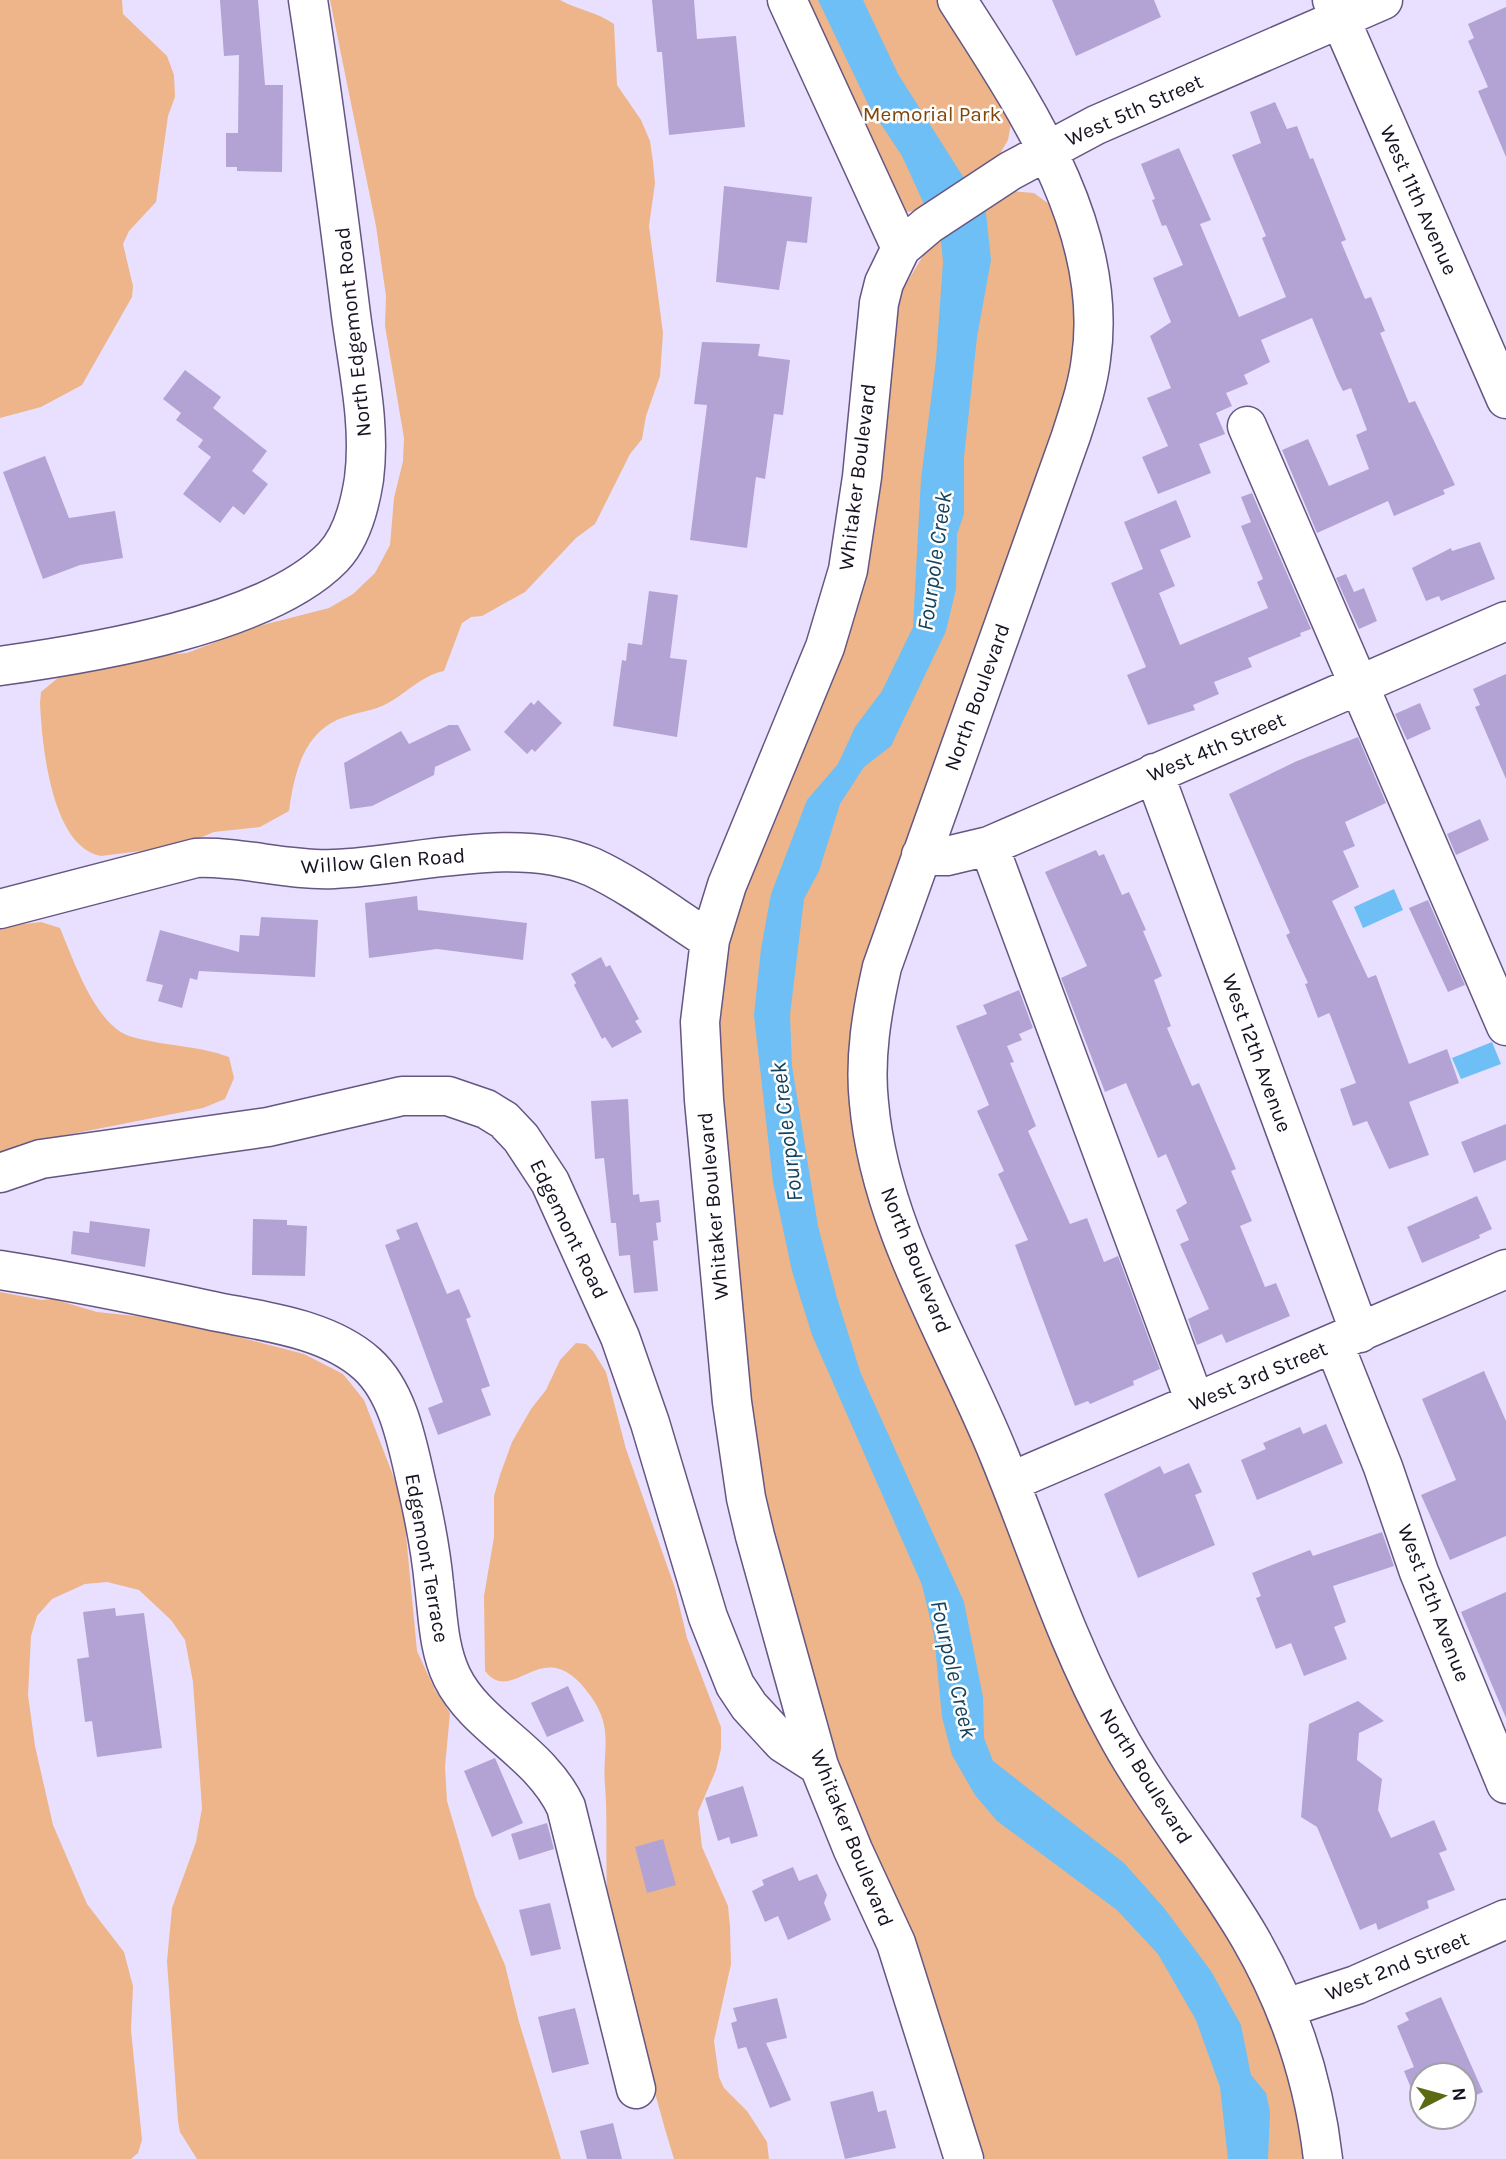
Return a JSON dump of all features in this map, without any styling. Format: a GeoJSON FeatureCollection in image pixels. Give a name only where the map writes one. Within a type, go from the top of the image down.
{"type":"FeatureCollection","features":[{"type":"Feature","properties":{"kind":"street","name":"North Edgemont Road"},"geometry":{"type":"LineString","coordinates":[[0,666],[88,652],[153,637],[265,602],[314,574],[335,554],[348,534],[364,478],[365,420],[342,228],[308,0]]}},
{"type":"Feature","properties":{"kind":"street"},"geometry":{"type":"LineString","coordinates":[[787,0],[915,237]]}},
{"type":"Feature","properties":{"kind":"street","name":"North Boulevard"},"geometry":{"type":"LineString","coordinates":[[957,0],[1026,107],[1056,144],[1091,286],[1092,356],[1071,436],[882,967],[873,1009],[868,1100],[874,1142],[898,1226],[1010,1482],[1082,1666],[1116,1733],[1249,1935],[1286,2008],[1310,2081],[1323,2159]]}},
{"type":"Feature","properties":{"kind":"street","name":"West 5th Street"},"geometry":{"type":"LineString","coordinates":[[915,237],[974,192],[1056,144],[1347,11]]}},
{"type":"Feature","properties":{"kind":"street","name":"West 11th Avenue"},"geometry":{"type":"LineString","coordinates":[[1347,11],[1506,399]]}},
{"type":"Feature","properties":{"kind":"street","name":"Whitaker Boulevard"},"geometry":{"type":"LineString","coordinates":[[915,237],[888,274],[879,303],[855,532],[836,613],[804,701],[727,886],[710,940],[702,1000],[703,1074],[732,1402],[752,1524],[819,1766],[853,1850],[896,1943],[964,2159]]}},
{"type":"Feature","properties":{"kind":"street"},"geometry":{"type":"LineString","coordinates":[[1247,426],[1506,1026]]}},
{"type":"Feature","properties":{"kind":"street","name":"West 4th Street"},"geometry":{"type":"LineString","coordinates":[[921,855],[947,856],[989,846],[1506,621]]}},
{"type":"Feature","properties":{"kind":"street","name":"West 12th Avenue"},"geometry":{"type":"LineString","coordinates":[[1154,773],[1347,1338],[1383,1467],[1419,1572],[1506,1784]]}},
{"type":"Feature","properties":{"kind":"street"},"geometry":{"type":"LineString","coordinates":[[989,846],[1195,1402]]}},
{"type":"Feature","properties":{"kind":"street","name":"Willow Glen Road"},"geometry":{"type":"LineString","coordinates":[[0,909],[196,859],[223,858],[318,870],[447,856],[532,855],[556,857],[593,868],[710,940]]}},
{"type":"Feature","properties":{"kind":"street","name":"Edgemont Road"},"geometry":{"type":"LineString","coordinates":[[0,1173],[41,1159],[268,1127],[402,1096],[448,1096],[486,1109],[504,1120],[521,1138],[551,1182],[620,1338],[650,1423],[708,1617],[731,1676],[749,1706],[768,1728],[783,1743],[819,1766]]}},
{"type":"Feature","properties":{"kind":"street","name":"Edgemont Terrace"},"geometry":{"type":"LineString","coordinates":[[0,1270],[134,1294],[311,1334],[365,1363],[380,1378],[392,1399],[418,1492],[432,1559],[442,1647],[449,1667],[469,1702],[544,1770],[566,1807],[636,2089]]}},
{"type":"Feature","properties":{"kind":"street","name":"West 3rd Street"},"geometry":{"type":"LineString","coordinates":[[1010,1482],[1347,1338],[1502,1282]]}},
{"type":"Feature","properties":{"kind":"street","name":"West 2nd Street"},"geometry":{"type":"LineString","coordinates":[[1286,2008],[1356,1985],[1506,1919]]}},
{"type":"Feature","properties":{"kind":"green space"},"geometry":{"type":"Polygon","coordinates":[[[0,0],[122,0],[123,14],[167,56],[174,75],[175,97],[168,116],[156,202],[129,231],[123,244],[133,286],[132,297],[82,385],[41,407],[0,418],[0,0]]]}},
{"type":"Feature","properties":{"kind":"green space"},"geometry":{"type":"Polygon","coordinates":[[[330,0],[560,0],[614,24],[617,85],[641,120],[650,141],[653,162],[655,183],[649,226],[663,333],[660,376],[646,416],[642,439],[630,454],[595,524],[576,538],[525,592],[482,616],[471,617],[462,623],[444,671],[421,680],[383,706],[342,718],[318,733],[309,744],[298,769],[289,811],[260,827],[214,832],[180,846],[101,856],[84,849],[71,834],[60,814],[52,792],[43,743],[41,692],[65,672],[116,660],[187,653],[255,627],[329,608],[353,594],[375,573],[390,545],[394,498],[403,461],[404,438],[385,326],[386,296],[376,226],[330,0]]]}},
{"type":"Feature","properties":{"kind":"green space","name":"Memorial Park"},"geometry":{"type":"Polygon","coordinates":[[[803,0],[940,0],[1012,118],[1008,140],[998,157],[918,211],[904,212],[803,0]]]}},
{"type":"Feature","properties":{"kind":"green space"},"geometry":{"type":"Polygon","coordinates":[[[1011,191],[1034,193],[1049,204],[1067,252],[1077,321],[1069,384],[948,726],[858,1142],[1226,1931],[1251,1974],[1286,2059],[1305,2159],[985,2159],[835,1760],[760,1495],[721,1132],[717,1011],[729,927],[764,833],[834,677],[860,598],[869,551],[896,313],[903,289],[927,249],[1011,191]]]}},
{"type":"Feature","properties":{"kind":"green space"},"geometry":{"type":"Polygon","coordinates":[[[41,922],[60,928],[96,1005],[117,1029],[141,1039],[229,1057],[234,1078],[225,1099],[203,1108],[21,1144],[0,1153],[0,927],[41,922]]]}},
{"type":"Feature","properties":{"kind":"green space"},"geometry":{"type":"Polygon","coordinates":[[[0,1292],[42,1300],[53,1299],[97,1312],[173,1320],[304,1354],[343,1374],[364,1400],[396,1483],[405,1524],[417,1651],[435,1690],[450,1713],[445,1767],[447,1801],[475,1896],[505,1965],[519,2022],[561,2159],[197,2159],[180,2132],[178,2121],[167,1961],[172,1908],[196,1842],[202,1808],[193,1682],[185,1640],[171,1620],[139,1590],[107,1582],[85,1584],[52,1599],[37,1616],[31,1636],[28,1695],[35,1746],[53,1825],[87,1904],[124,1952],[133,1986],[131,2030],[142,2140],[138,2153],[131,2159],[0,2159],[0,1292]]]}},
{"type":"Feature","properties":{"kind":"green space"},"geometry":{"type":"Polygon","coordinates":[[[576,1343],[586,1344],[606,1372],[626,1449],[675,1588],[687,1638],[721,1727],[721,1749],[716,1770],[698,1812],[702,1847],[728,1906],[730,1927],[731,1964],[714,2041],[719,2077],[724,2088],[747,2111],[767,2142],[769,2159],[674,2159],[613,1938],[607,1881],[604,1773],[606,1741],[603,1720],[592,1698],[575,1678],[559,1669],[545,1668],[507,1681],[496,1680],[485,1671],[484,1596],[494,1537],[494,1496],[512,1442],[531,1409],[546,1390],[560,1360],[576,1343]]]}},
{"type":"Feature","properties":{"kind":"water","name":"Fourpole Creek"},"geometry":{"type":"Polygon","coordinates":[[[818,0],[863,0],[898,74],[986,213],[991,260],[977,337],[964,457],[964,514],[957,534],[956,589],[946,631],[891,746],[864,767],[840,804],[819,871],[804,899],[790,1015],[792,1066],[818,1226],[861,1374],[964,1602],[983,1697],[984,1738],[993,1761],[1124,1863],[1164,1908],[1211,1971],[1241,2025],[1251,2075],[1266,2093],[1270,2112],[1268,2159],[1228,2159],[1220,2087],[1196,2020],[1158,1954],[1117,1910],[997,1821],[975,1795],[952,1755],[942,1717],[934,1635],[922,1585],[812,1335],[792,1271],[773,1182],[754,1015],[761,949],[771,894],[807,800],[838,764],[855,727],[882,691],[913,627],[921,479],[936,360],[943,262],[941,241],[902,156],[869,106],[818,0]]]}},
{"type":"Feature","properties":{"kind":"water"},"geometry":{"type":"Polygon","coordinates":[[[1394,889],[1403,910],[1363,928],[1354,907],[1394,889]]]}},
{"type":"Feature","properties":{"kind":"water"},"geometry":{"type":"Polygon","coordinates":[[[1492,1042],[1501,1064],[1461,1079],[1452,1058],[1492,1042]]]}},
{"type":"Feature","properties":{"kind":"building"},"geometry":{"type":"Polygon","coordinates":[[[220,0],[258,0],[265,85],[283,85],[282,172],[237,171],[237,167],[226,167],[226,133],[238,133],[239,55],[224,56],[220,0]]]}},
{"type":"Feature","properties":{"kind":"building"},"geometry":{"type":"Polygon","coordinates":[[[652,0],[694,0],[697,39],[736,36],[745,127],[669,135],[662,52],[657,52],[652,0]]]}},
{"type":"Feature","properties":{"kind":"building"},"geometry":{"type":"Polygon","coordinates":[[[1052,0],[1154,0],[1161,17],[1076,56],[1052,0]]]}},
{"type":"Feature","properties":{"kind":"building"},"geometry":{"type":"Polygon","coordinates":[[[1506,7],[1506,157],[1478,91],[1488,87],[1468,41],[1474,38],[1468,24],[1506,7]]]}},
{"type":"Feature","properties":{"kind":"building"},"geometry":{"type":"Polygon","coordinates":[[[1275,102],[1287,129],[1297,126],[1310,159],[1313,158],[1346,240],[1341,242],[1365,299],[1371,297],[1385,331],[1380,333],[1409,403],[1415,401],[1455,485],[1443,490],[1445,494],[1394,516],[1388,501],[1317,533],[1282,450],[1308,439],[1329,486],[1369,469],[1356,435],[1367,430],[1351,388],[1343,391],[1337,379],[1312,318],[1261,340],[1270,362],[1244,375],[1248,384],[1226,393],[1232,406],[1216,413],[1225,434],[1199,444],[1211,473],[1158,494],[1142,457],[1168,446],[1147,398],[1171,388],[1150,336],[1171,322],[1153,278],[1183,265],[1166,225],[1162,226],[1141,164],[1179,148],[1211,220],[1200,224],[1239,317],[1286,297],[1262,238],[1266,236],[1232,155],[1261,143],[1250,112],[1275,102]]]}},
{"type":"Feature","properties":{"kind":"building"},"geometry":{"type":"Polygon","coordinates":[[[724,186],[812,197],[807,243],[787,241],[779,290],[716,282],[724,186]]]}},
{"type":"Feature","properties":{"kind":"building"},"geometry":{"type":"Polygon","coordinates":[[[702,342],[760,344],[758,356],[790,360],[783,415],[774,414],[765,479],[756,477],[747,548],[690,540],[707,405],[694,404],[702,342]]]}},
{"type":"Feature","properties":{"kind":"building"},"geometry":{"type":"Polygon","coordinates":[[[185,370],[221,397],[213,408],[267,451],[252,471],[268,484],[244,515],[233,506],[220,523],[183,494],[211,457],[198,447],[203,440],[176,420],[181,413],[163,399],[185,370]]]}},
{"type":"Feature","properties":{"kind":"building"},"geometry":{"type":"Polygon","coordinates":[[[45,456],[69,518],[115,511],[123,558],[80,565],[43,579],[3,472],[45,456]]]}},
{"type":"Feature","properties":{"kind":"building"},"geometry":{"type":"Polygon","coordinates":[[[1252,493],[1311,629],[1300,633],[1301,636],[1248,658],[1252,667],[1214,682],[1219,694],[1193,705],[1195,710],[1148,725],[1127,675],[1146,667],[1111,583],[1143,569],[1124,522],[1176,500],[1191,537],[1160,550],[1175,586],[1159,593],[1180,645],[1268,608],[1257,582],[1263,579],[1241,526],[1251,522],[1241,497],[1252,493]]]}},
{"type":"Feature","properties":{"kind":"building"},"geometry":{"type":"Polygon","coordinates":[[[1480,542],[1495,579],[1441,601],[1439,596],[1426,601],[1412,568],[1451,548],[1452,551],[1480,542]]]}},
{"type":"Feature","properties":{"kind":"building"},"geometry":{"type":"Polygon","coordinates":[[[1346,574],[1354,592],[1364,588],[1377,621],[1359,629],[1336,578],[1346,574]]]}},
{"type":"Feature","properties":{"kind":"building"},"geometry":{"type":"Polygon","coordinates":[[[649,591],[678,595],[670,658],[687,660],[677,737],[613,726],[622,660],[626,661],[628,643],[642,645],[649,591]]]}},
{"type":"Feature","properties":{"kind":"building"},"geometry":{"type":"Polygon","coordinates":[[[1506,674],[1506,779],[1475,707],[1480,705],[1473,689],[1506,674]]]}},
{"type":"Feature","properties":{"kind":"building"},"geometry":{"type":"Polygon","coordinates":[[[538,700],[562,723],[535,752],[532,749],[527,754],[504,732],[531,702],[534,705],[538,700]]]}},
{"type":"Feature","properties":{"kind":"building"},"geometry":{"type":"Polygon","coordinates":[[[1420,703],[1431,729],[1407,740],[1395,714],[1420,703]]]}},
{"type":"Feature","properties":{"kind":"building"},"geometry":{"type":"Polygon","coordinates":[[[449,725],[458,725],[471,750],[435,767],[434,775],[372,806],[350,809],[344,763],[401,731],[409,744],[449,725]]]}},
{"type":"Feature","properties":{"kind":"building"},"geometry":{"type":"Polygon","coordinates":[[[1358,737],[1386,803],[1345,822],[1355,846],[1343,851],[1359,887],[1332,901],[1368,978],[1376,975],[1409,1064],[1447,1049],[1459,1083],[1409,1102],[1429,1155],[1389,1169],[1367,1121],[1353,1126],[1340,1089],[1356,1083],[1329,1013],[1318,1018],[1305,984],[1308,983],[1286,935],[1290,933],[1229,794],[1297,761],[1358,737]]]}},
{"type":"Feature","properties":{"kind":"building"},"geometry":{"type":"Polygon","coordinates":[[[1480,819],[1489,840],[1456,855],[1447,834],[1480,819]]]}},
{"type":"Feature","properties":{"kind":"building"},"geometry":{"type":"Polygon","coordinates":[[[1096,850],[1099,856],[1104,854],[1122,895],[1129,892],[1146,930],[1143,931],[1162,976],[1154,980],[1171,1026],[1167,1028],[1192,1086],[1199,1083],[1236,1169],[1231,1171],[1252,1221],[1240,1226],[1265,1287],[1276,1283],[1290,1316],[1226,1343],[1222,1334],[1197,1345],[1188,1319],[1209,1309],[1180,1244],[1189,1240],[1176,1210],[1187,1203],[1166,1154],[1158,1158],[1126,1083],[1105,1092],[1061,978],[1087,966],[1045,872],[1096,850]]]}},
{"type":"Feature","properties":{"kind":"building"},"geometry":{"type":"Polygon","coordinates":[[[417,896],[418,910],[527,923],[523,960],[437,949],[369,958],[365,903],[417,896]]]}},
{"type":"Feature","properties":{"kind":"building"},"geometry":{"type":"Polygon","coordinates":[[[1428,900],[1465,985],[1448,992],[1409,908],[1428,900]]]}},
{"type":"Feature","properties":{"kind":"building"},"geometry":{"type":"Polygon","coordinates":[[[261,917],[318,920],[315,977],[199,971],[197,980],[190,978],[182,1008],[158,1001],[163,985],[146,981],[160,930],[239,952],[240,935],[259,936],[261,917]]]}},
{"type":"Feature","properties":{"kind":"building"},"geometry":{"type":"Polygon","coordinates":[[[601,957],[606,967],[610,965],[639,1019],[635,1021],[642,1032],[612,1048],[605,1037],[602,1039],[571,974],[601,957]]]}},
{"type":"Feature","properties":{"kind":"building"},"geometry":{"type":"Polygon","coordinates":[[[1019,990],[1033,1028],[1019,1034],[1022,1040],[1007,1046],[1014,1062],[1010,1063],[1036,1126],[1028,1131],[1070,1224],[1087,1218],[1104,1262],[1118,1256],[1160,1369],[1133,1381],[1134,1385],[1090,1404],[1088,1401],[1075,1406],[1015,1245],[1028,1240],[998,1174],[1004,1171],[977,1111],[989,1105],[956,1026],[987,1014],[983,1005],[1019,990]]]}},
{"type":"Feature","properties":{"kind":"building"},"geometry":{"type":"Polygon","coordinates":[[[628,1099],[633,1195],[639,1194],[640,1202],[659,1200],[661,1222],[656,1223],[658,1240],[653,1241],[658,1291],[634,1293],[630,1255],[619,1256],[616,1223],[611,1223],[604,1158],[595,1159],[591,1101],[628,1099]]]}},
{"type":"Feature","properties":{"kind":"building"},"geometry":{"type":"Polygon","coordinates":[[[1506,1124],[1506,1160],[1474,1173],[1461,1142],[1506,1124]]]}},
{"type":"Feature","properties":{"kind":"building"},"geometry":{"type":"Polygon","coordinates":[[[1477,1196],[1492,1229],[1479,1235],[1480,1238],[1422,1263],[1407,1227],[1477,1196]]]}},
{"type":"Feature","properties":{"kind":"building"},"geometry":{"type":"Polygon","coordinates":[[[253,1219],[287,1220],[287,1225],[307,1226],[305,1276],[252,1275],[253,1219]]]}},
{"type":"Feature","properties":{"kind":"building"},"geometry":{"type":"Polygon","coordinates":[[[90,1221],[150,1229],[145,1267],[71,1254],[73,1231],[89,1233],[90,1221]]]}},
{"type":"Feature","properties":{"kind":"building"},"geometry":{"type":"Polygon","coordinates":[[[417,1222],[447,1294],[459,1289],[471,1317],[466,1319],[490,1386],[481,1389],[491,1415],[438,1435],[428,1408],[443,1402],[385,1245],[400,1239],[396,1230],[417,1222]]]}},
{"type":"Feature","properties":{"kind":"building"},"geometry":{"type":"Polygon","coordinates":[[[1484,1371],[1506,1421],[1506,1536],[1450,1560],[1421,1495],[1456,1480],[1422,1399],[1484,1371]]]}},
{"type":"Feature","properties":{"kind":"building"},"geometry":{"type":"Polygon","coordinates":[[[1326,1424],[1343,1463],[1257,1500],[1241,1460],[1266,1449],[1263,1443],[1300,1427],[1303,1434],[1326,1424]]]}},
{"type":"Feature","properties":{"kind":"building"},"geometry":{"type":"Polygon","coordinates":[[[1189,1463],[1202,1492],[1195,1495],[1215,1545],[1138,1578],[1104,1494],[1160,1466],[1164,1474],[1189,1463]]]}},
{"type":"Feature","properties":{"kind":"building"},"geometry":{"type":"Polygon","coordinates":[[[1382,1532],[1394,1566],[1333,1586],[1346,1622],[1334,1627],[1347,1659],[1304,1676],[1291,1643],[1276,1649],[1256,1598],[1261,1596],[1252,1573],[1310,1550],[1313,1556],[1382,1532]]]}},
{"type":"Feature","properties":{"kind":"building"},"geometry":{"type":"Polygon","coordinates":[[[1506,1592],[1506,1718],[1461,1612],[1506,1592]]]}},
{"type":"Feature","properties":{"kind":"building"},"geometry":{"type":"Polygon","coordinates":[[[115,1608],[116,1616],[144,1613],[162,1748],[97,1757],[92,1721],[85,1722],[77,1659],[89,1657],[83,1612],[115,1608]]]}},
{"type":"Feature","properties":{"kind":"building"},"geometry":{"type":"Polygon","coordinates":[[[568,1686],[584,1721],[547,1737],[531,1703],[568,1686]]]}},
{"type":"Feature","properties":{"kind":"building"},"geometry":{"type":"Polygon","coordinates":[[[1358,1701],[1384,1721],[1359,1733],[1357,1760],[1382,1779],[1378,1810],[1391,1838],[1434,1820],[1447,1850],[1439,1853],[1455,1890],[1427,1901],[1429,1908],[1378,1930],[1376,1923],[1360,1930],[1317,1827],[1301,1817],[1309,1724],[1358,1701]]]}},
{"type":"Feature","properties":{"kind":"building"},"geometry":{"type":"Polygon","coordinates":[[[495,1758],[523,1823],[492,1837],[464,1771],[495,1758]]]}},
{"type":"Feature","properties":{"kind":"building"},"geometry":{"type":"Polygon","coordinates":[[[743,1786],[758,1836],[731,1844],[729,1837],[718,1841],[705,1798],[743,1786]]]}},
{"type":"Feature","properties":{"kind":"building"},"geometry":{"type":"Polygon","coordinates":[[[547,1823],[554,1849],[519,1860],[511,1834],[547,1823]]]}},
{"type":"Feature","properties":{"kind":"building"},"geometry":{"type":"Polygon","coordinates":[[[663,1839],[676,1885],[647,1893],[635,1847],[663,1839]]]}},
{"type":"Feature","properties":{"kind":"building"},"geometry":{"type":"Polygon","coordinates":[[[793,1867],[799,1881],[817,1874],[827,1895],[824,1903],[831,1920],[788,1940],[778,1916],[765,1922],[752,1891],[764,1885],[762,1880],[793,1867]]]}},
{"type":"Feature","properties":{"kind":"building"},"geometry":{"type":"Polygon","coordinates":[[[550,1903],[561,1949],[531,1956],[519,1910],[550,1903]]]}},
{"type":"Feature","properties":{"kind":"building"},"geometry":{"type":"Polygon","coordinates":[[[1441,1997],[1469,2061],[1412,2061],[1397,2026],[1409,2020],[1405,2013],[1441,1997]]]}},
{"type":"Feature","properties":{"kind":"building"},"geometry":{"type":"Polygon","coordinates":[[[777,1998],[787,2038],[766,2043],[791,2100],[770,2108],[746,2047],[738,2049],[731,2023],[737,2021],[733,2008],[777,1998]]]}},
{"type":"Feature","properties":{"kind":"building"},"geometry":{"type":"Polygon","coordinates":[[[575,2008],[589,2064],[552,2073],[538,2017],[575,2008]]]}},
{"type":"Feature","properties":{"kind":"building"},"geometry":{"type":"Polygon","coordinates":[[[1478,2081],[1483,2092],[1478,2094],[1478,2081]]]}},
{"type":"Feature","properties":{"kind":"building"},"geometry":{"type":"Polygon","coordinates":[[[873,2091],[878,2112],[886,2110],[896,2148],[845,2159],[830,2102],[873,2091]]]}},
{"type":"Feature","properties":{"kind":"building"},"geometry":{"type":"Polygon","coordinates":[[[613,2123],[622,2159],[587,2159],[580,2131],[613,2123]]]}}]}
